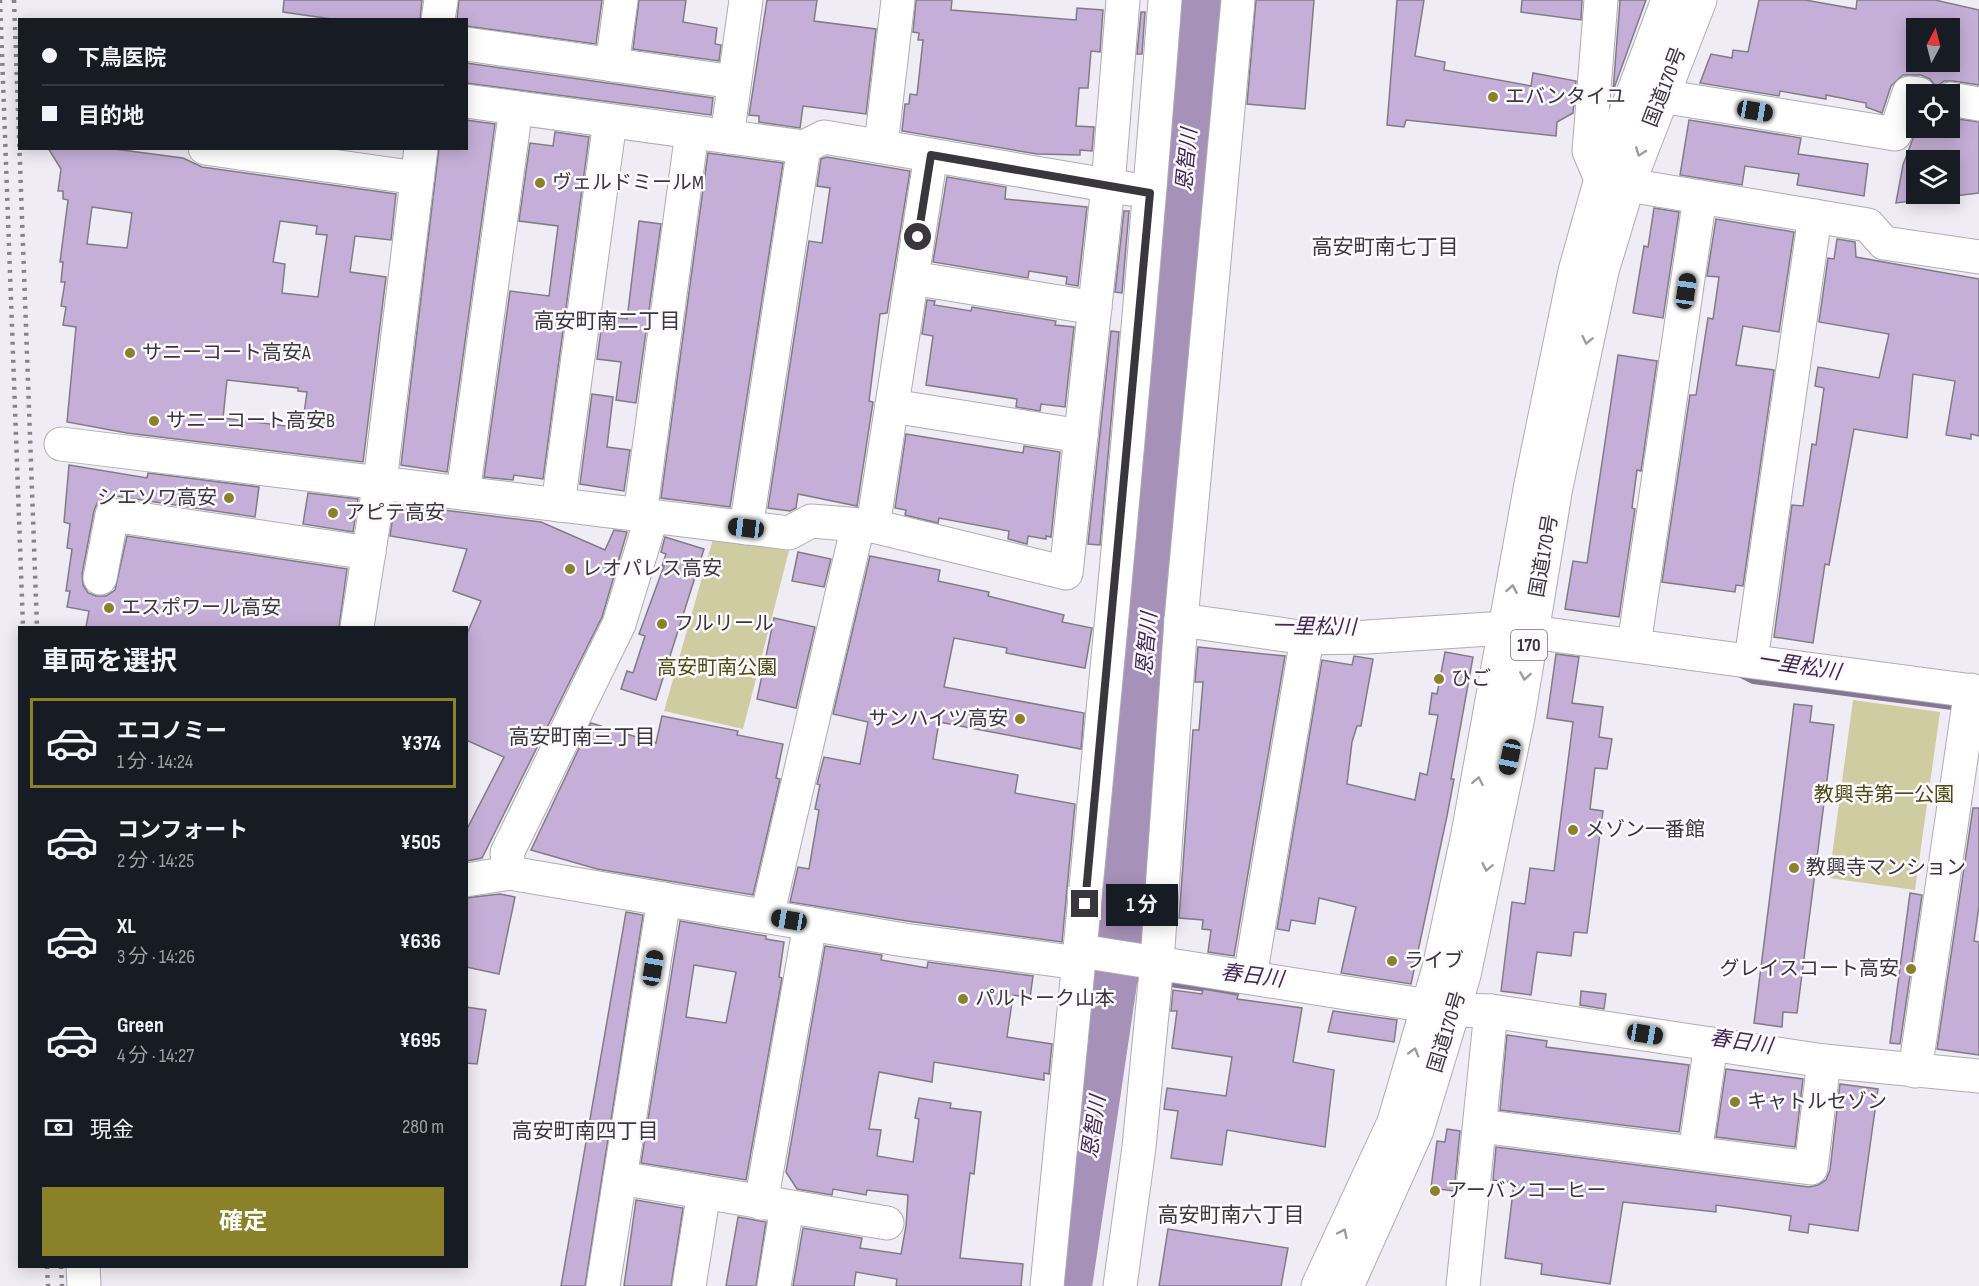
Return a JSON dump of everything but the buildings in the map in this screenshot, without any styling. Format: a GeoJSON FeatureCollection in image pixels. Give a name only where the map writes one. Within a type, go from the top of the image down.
{"type":"FeatureCollection","features":[{"type":"Feature","properties":{"kind":"main road"},"geometry":{"type":"LineString","coordinates":[[438,18],[441,0]]}},
{"type":"Feature","properties":{"kind":"main road"},"geometry":{"type":"LineString","coordinates":[[612,65],[621,0]]}},
{"type":"Feature","properties":{"kind":"main road"},"geometry":{"type":"LineString","coordinates":[[727,137],[746,0]]}},
{"type":"Feature","properties":{"kind":"main road"},"geometry":{"type":"LineString","coordinates":[[881,145],[898,0]]}},
{"type":"Feature","properties":{"kind":"main road"},"geometry":{"type":"LineString","coordinates":[[1047,1286],[1080,957],[1150,193],[1165,0]]}},
{"type":"Feature","properties":{"kind":"main road"},"geometry":{"type":"LineString","coordinates":[[1120,1286],[1138,1147],[1180,628],[1238,0]]}},
{"type":"Feature","properties":{"kind":"main road"},"geometry":{"type":"LineString","coordinates":[[1601,0],[1589,151],[1614,182],[1869,225],[1884,243],[1979,257]]}},
{"type":"Feature","properties":{"kind":"main road","name":"国道170号"},"geometry":{"type":"LineString","coordinates":[[1318,1286],[1394,1122],[1441,1008],[1464,975],[1514,739],[1518,630],[1556,488],[1602,271],[1614,182],[1668,0]]}},
{"type":"Feature","properties":{"kind":"main road","name":"国道170号"},"geometry":{"type":"LineString","coordinates":[[1614,182],[1661,96],[1700,0]]}},
{"type":"Feature","properties":{"kind":"main road"},"geometry":{"type":"LineString","coordinates":[[61,444],[380,481],[746,528],[789,532],[811,521],[866,526],[1066,573],[1108,186],[1117,1]]}},
{"type":"Feature","properties":{"kind":"main road"},"geometry":{"type":"LineString","coordinates":[[468,44],[734,82]]}},
{"type":"Feature","properties":{"kind":"main road"},"geometry":{"type":"LineString","coordinates":[[1661,96],[1895,135],[1906,102]]}},
{"type":"Feature","properties":{"kind":"main road"},"geometry":{"type":"LineString","coordinates":[[468,101],[804,147],[824,138],[881,145],[1150,193]]}},
{"type":"Feature","properties":{"kind":"main road"},"geometry":{"type":"LineString","coordinates":[[1960,101],[1979,104]]}},
{"type":"Feature","properties":{"kind":"main road"},"geometry":{"type":"LineString","coordinates":[[463,493],[516,108]]}},
{"type":"Feature","properties":{"kind":"main road"},"geometry":{"type":"LineString","coordinates":[[558,505],[610,121]]}},
{"type":"Feature","properties":{"kind":"main road"},"geometry":{"type":"LineString","coordinates":[[510,873],[507,853],[618,624],[646,515],[692,132]]}},
{"type":"Feature","properties":{"kind":"main road"},"geometry":{"type":"LineString","coordinates":[[746,528],[804,147]]}},
{"type":"Feature","properties":{"kind":"main road"},"geometry":{"type":"LineString","coordinates":[[234,150],[419,163],[380,481],[357,626]]}},
{"type":"Feature","properties":{"kind":"main road"},"geometry":{"type":"LineString","coordinates":[[767,916],[866,526],[892,406],[931,155]]}},
{"type":"Feature","properties":{"kind":"main road"},"geometry":{"type":"LineString","coordinates":[[1634,645],[1700,197]]}},
{"type":"Feature","properties":{"kind":"main road"},"geometry":{"type":"LineString","coordinates":[[1751,660],[1815,216]]}},
{"type":"Feature","properties":{"kind":"main road"},"geometry":{"type":"LineString","coordinates":[[912,278],[1095,308]]}},
{"type":"Feature","properties":{"kind":"main road"},"geometry":{"type":"LineString","coordinates":[[892,406],[1081,436]]}},
{"type":"Feature","properties":{"kind":"main road"},"geometry":{"type":"LineString","coordinates":[[100,578],[112,515],[369,553]]}},
{"type":"Feature","properties":{"kind":"main road"},"geometry":{"type":"LineString","coordinates":[[1180,628],[1305,646],[1367,637],[1518,630],[1751,660],[1972,699],[1915,1071]]}},
{"type":"Feature","properties":{"kind":"main road"},"geometry":{"type":"LineString","coordinates":[[1250,977],[1305,646]]}},
{"type":"Feature","properties":{"kind":"main road"},"geometry":{"type":"LineString","coordinates":[[468,880],[510,873],[904,940],[1080,957],[1153,972],[1250,977],[1441,1008],[1491,1011],[1824,1061],[1979,1076]]}},
{"type":"Feature","properties":{"kind":"main road"},"geometry":{"type":"LineString","coordinates":[[603,1286],[664,898]]}},
{"type":"Feature","properties":{"kind":"main road"},"geometry":{"type":"LineString","coordinates":[[774,1286],[774,1205],[810,924]]}},
{"type":"Feature","properties":{"kind":"main road","name":"国道170号"},"geometry":{"type":"LineString","coordinates":[[1347,1286],[1416,1130],[1441,1008]]}},
{"type":"Feature","properties":{"kind":"main road"},"geometry":{"type":"LineString","coordinates":[[1463,1286],[1491,1011]]}},
{"type":"Feature","properties":{"kind":"main road"},"geometry":{"type":"LineString","coordinates":[[1695,1153],[1711,1044]]}},
{"type":"Feature","properties":{"kind":"main road"},"geometry":{"type":"LineString","coordinates":[[1480,1126],[1810,1168],[1824,1061]]}},
{"type":"Feature","properties":{"kind":"main road"},"geometry":{"type":"LineString","coordinates":[[620,1178],[887,1223]]}},
{"type":"Feature","properties":{"kind":"main road"},"geometry":{"type":"LineString","coordinates":[[689,1286],[704,1192]]}},
{"type":"Feature","properties":{"kind":"main road"},"geometry":{"type":"LineString","coordinates":[[83,1268],[84,1286]]}},
{"type":"Feature","properties":{"kind":"green space","name":"高安町南公園"},"geometry":{"type":"Polygon","coordinates":[[[715,532],[791,543],[743,729],[664,711],[715,532]]]}},
{"type":"Feature","properties":{"kind":"green space","name":"教興寺第一公園"},"geometry":{"type":"Polygon","coordinates":[[[1853,700],[1940,712],[1915,890],[1829,878],[1853,700]]]}},
{"type":"Feature","properties":{"kind":"waterway","name":"恩智川"},"geometry":{"type":"LineString","coordinates":[[1070,1286],[1116,976],[1131,830],[1201,0]]}},
{"type":"Feature","properties":{"kind":"waterway","name":"一里松川"},"geometry":{"type":"LineString","coordinates":[[1147,630],[1172,633]]}},
{"type":"Feature","properties":{"kind":"waterway","name":"一里松川"},"geometry":{"type":"LineString","coordinates":[[1741,674],[1753,680],[1960,707]]}},
{"type":"Feature","properties":{"kind":"waterway","name":"春日川"},"geometry":{"type":"LineString","coordinates":[[1116,976],[1147,980]]}},
{"type":"Feature","properties":{"kind":"waterway","name":"春日川"},"geometry":{"type":"LineString","coordinates":[[1162,982],[1236,992]]}},
{"type":"Feature","properties":{"kind":"railway"},"geometry":{"type":"LineString","coordinates":[[0,0],[23,626]]}},
{"type":"Feature","properties":{"kind":"railway"},"geometry":{"type":"LineString","coordinates":[[14,0],[18,109]]}},
{"type":"Feature","properties":{"kind":"railway"},"geometry":{"type":"LineString","coordinates":[[20,150],[37,626]]}},
{"type":"Feature","properties":{"kind":"railway"},"geometry":{"type":"LineString","coordinates":[[47,1268],[48,1286]]}},
{"type":"Feature","properties":{"kind":"railway"},"geometry":{"type":"LineString","coordinates":[[61,1268],[62,1286]]}},
{"type":"Feature","properties":{"kind":"place","name":"エバンタイユ"},"geometry":{"type":"Point","coordinates":[1493,97]}},
{"type":"Feature","properties":{"kind":"place","name":"ヴェルドミールM"},"geometry":{"type":"Point","coordinates":[540,183]}},
{"type":"Feature","properties":{"kind":"place","name":"サニーコート高安A"},"geometry":{"type":"Point","coordinates":[130,353]}},
{"type":"Feature","properties":{"kind":"place","name":"サニーコート高安B"},"geometry":{"type":"Point","coordinates":[154,421]}},
{"type":"Feature","properties":{"kind":"place","name":"シエソワ高安"},"geometry":{"type":"Point","coordinates":[229,498]}},
{"type":"Feature","properties":{"kind":"place","name":"アピテ高安"},"geometry":{"type":"Point","coordinates":[333,513]}},
{"type":"Feature","properties":{"kind":"place","name":"レオパレス高安"},"geometry":{"type":"Point","coordinates":[570,569]}},
{"type":"Feature","properties":{"kind":"place","name":"エスポワール高安"},"geometry":{"type":"Point","coordinates":[109,608]}},
{"type":"Feature","properties":{"kind":"place","name":"フルリール"},"geometry":{"type":"Point","coordinates":[662,624]}},
{"type":"Feature","properties":{"kind":"place","name":"ひご"},"geometry":{"type":"Point","coordinates":[1439,679]}},
{"type":"Feature","properties":{"kind":"place","name":"サンハイツ高安"},"geometry":{"type":"Point","coordinates":[1020,719]}},
{"type":"Feature","properties":{"kind":"place","name":"メゾン一番館"},"geometry":{"type":"Point","coordinates":[1573,830]}},
{"type":"Feature","properties":{"kind":"place","name":"教興寺マンション"},"geometry":{"type":"Point","coordinates":[1794,868]}},
{"type":"Feature","properties":{"kind":"place","name":"ライブ"},"geometry":{"type":"Point","coordinates":[1392,961]}},
{"type":"Feature","properties":{"kind":"place","name":"グレイスコート高安"},"geometry":{"type":"Point","coordinates":[1911,969]}},
{"type":"Feature","properties":{"kind":"place","name":"パルトーク山本"},"geometry":{"type":"Point","coordinates":[963,999]}},
{"type":"Feature","properties":{"kind":"place","name":"キャトルセゾン"},"geometry":{"type":"Point","coordinates":[1735,1102]}},
{"type":"Feature","properties":{"kind":"place","name":"アーバンコーヒー"},"geometry":{"type":"Point","coordinates":[1435,1191]}},
{"type":"Feature","properties":{"kind":"district","name":"高安町南七丁目"},"geometry":{"type":"Point","coordinates":[1385,247]}},
{"type":"Feature","properties":{"kind":"district","name":"高安町南二丁目"},"geometry":{"type":"Point","coordinates":[607,321]}},
{"type":"Feature","properties":{"kind":"district","name":"高安町南三丁目"},"geometry":{"type":"Point","coordinates":[582,737]}},
{"type":"Feature","properties":{"kind":"district","name":"高安町南四丁目"},"geometry":{"type":"Point","coordinates":[585,1131]}},
{"type":"Feature","properties":{"kind":"district","name":"高安町南六丁目"},"geometry":{"type":"Point","coordinates":[1231,1215]}},
{"type":"Feature","properties":{"kind":"route"},"geometry":{"type":"LineString","coordinates":[[918,237],[931,155],[1150,193],[1085,904]]}}]}
